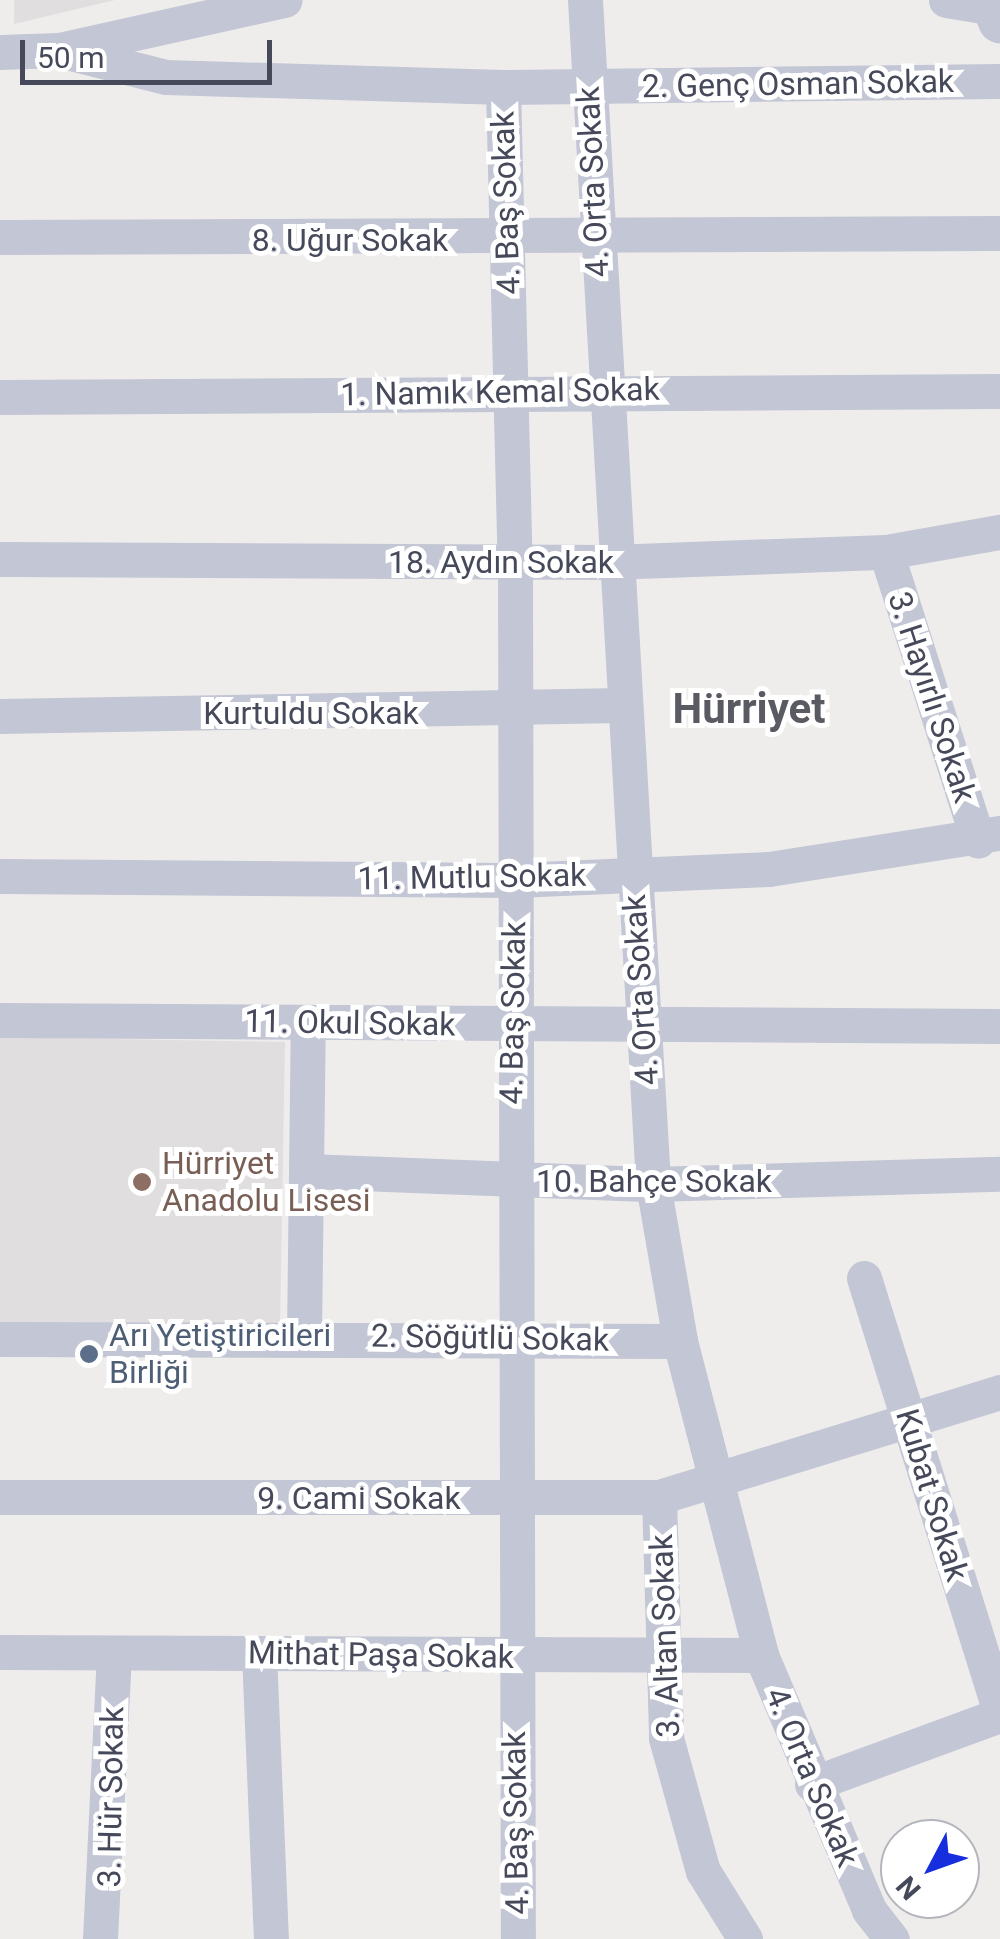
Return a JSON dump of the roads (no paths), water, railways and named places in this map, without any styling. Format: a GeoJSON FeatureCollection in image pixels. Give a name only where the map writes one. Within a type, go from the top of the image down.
{"type":"FeatureCollection","features":[{"type":"Feature","properties":{"kind":"street"},"geometry":{"type":"LineString","coordinates":[[0,52],[59,50],[285,0]]}},
{"type":"Feature","properties":{"kind":"street","name":"4. Orta Sokak"},"geometry":{"type":"LineString","coordinates":[[585,0],[610,562],[653,1184],[680,1341],[761,1655],[812,1784],[869,1910],[892,1939]]}},
{"type":"Feature","properties":{"kind":"street"},"geometry":{"type":"LineString","coordinates":[[946,0],[997,9]]}},
{"type":"Feature","properties":{"kind":"street","name":"2. Genç Osman Sokak"},"geometry":{"type":"LineString","coordinates":[[59,50],[166,77],[503,87],[1000,81]]}},
{"type":"Feature","properties":{"kind":"street","name":"4. Baş Sokak"},"geometry":{"type":"LineString","coordinates":[[503,87],[516,711],[510,1181],[512,1657],[518,1939]]}},
{"type":"Feature","properties":{"kind":"street","name":"8. Uğur Sokak"},"geometry":{"type":"LineString","coordinates":[[0,237],[596,242],[1000,233]]}},
{"type":"Feature","properties":{"kind":"street","name":"1. Namık Kemal Sokak"},"geometry":{"type":"LineString","coordinates":[[0,397],[602,390],[1000,391]]}},
{"type":"Feature","properties":{"kind":"street","name":"18. Aydın Sokak"},"geometry":{"type":"LineString","coordinates":[[0,559],[610,562],[886,552],[1000,532]]}},
{"type":"Feature","properties":{"kind":"street","name":"3. Hayırlı Sokak"},"geometry":{"type":"LineString","coordinates":[[886,552],[989,837]]}},
{"type":"Feature","properties":{"kind":"street","name":"Kurtuldu Sokak"},"geometry":{"type":"LineString","coordinates":[[0,716],[516,711],[622,705]]}},
{"type":"Feature","properties":{"kind":"street","name":"11. Mutlu Sokak"},"geometry":{"type":"LineString","coordinates":[[0,876],[516,880],[769,869],[989,837]]}},
{"type":"Feature","properties":{"kind":"street","name":"11. Okul Sokak"},"geometry":{"type":"LineString","coordinates":[[0,1020],[1000,1026]]}},
{"type":"Feature","properties":{"kind":"street"},"geometry":{"type":"LineString","coordinates":[[304,1336],[308,1022]]}},
{"type":"Feature","properties":{"kind":"street","name":"10. Bahçe Sokak"},"geometry":{"type":"LineString","coordinates":[[308,1171],[653,1184],[1000,1174]]}},
{"type":"Feature","properties":{"kind":"street","name":"Kubat Sokak"},"geometry":{"type":"LineString","coordinates":[[864,1278],[998,1700]]}},
{"type":"Feature","properties":{"kind":"street","name":"2. Söğütlü Sokak"},"geometry":{"type":"LineString","coordinates":[[0,1339],[304,1336],[680,1341]]}},
{"type":"Feature","properties":{"kind":"street","name":"9. Cami Sokak"},"geometry":{"type":"LineString","coordinates":[[0,1497],[660,1497],[716,1484],[1000,1392]]}},
{"type":"Feature","properties":{"kind":"street","name":"3. Altan Sokak"},"geometry":{"type":"LineString","coordinates":[[660,1497],[666,1738],[703,1871],[745,1939]]}},
{"type":"Feature","properties":{"kind":"street","name":"Mithat Paşa Sokak"},"geometry":{"type":"LineString","coordinates":[[0,1652],[761,1655]]}},
{"type":"Feature","properties":{"kind":"street","name":"3. Hür Sokak"},"geometry":{"type":"LineString","coordinates":[[100,1939],[114,1653]]}},
{"type":"Feature","properties":{"kind":"street"},"geometry":{"type":"LineString","coordinates":[[258,1654],[271,1939]]}},
{"type":"Feature","properties":{"kind":"street"},"geometry":{"type":"LineString","coordinates":[[812,1784],[998,1700]]}},
{"type":"Feature","properties":{"kind":"place","name":"Hürriyet Anadolu Lisesi"},"geometry":{"type":"Point","coordinates":[142,1182]}},
{"type":"Feature","properties":{"kind":"place","name":"Arı Yetiştiricileri Birliği"},"geometry":{"type":"Point","coordinates":[89,1354]}},
{"type":"Feature","properties":{"kind":"district","name":"Hürriyet"},"geometry":{"type":"Point","coordinates":[749,709]}}]}
